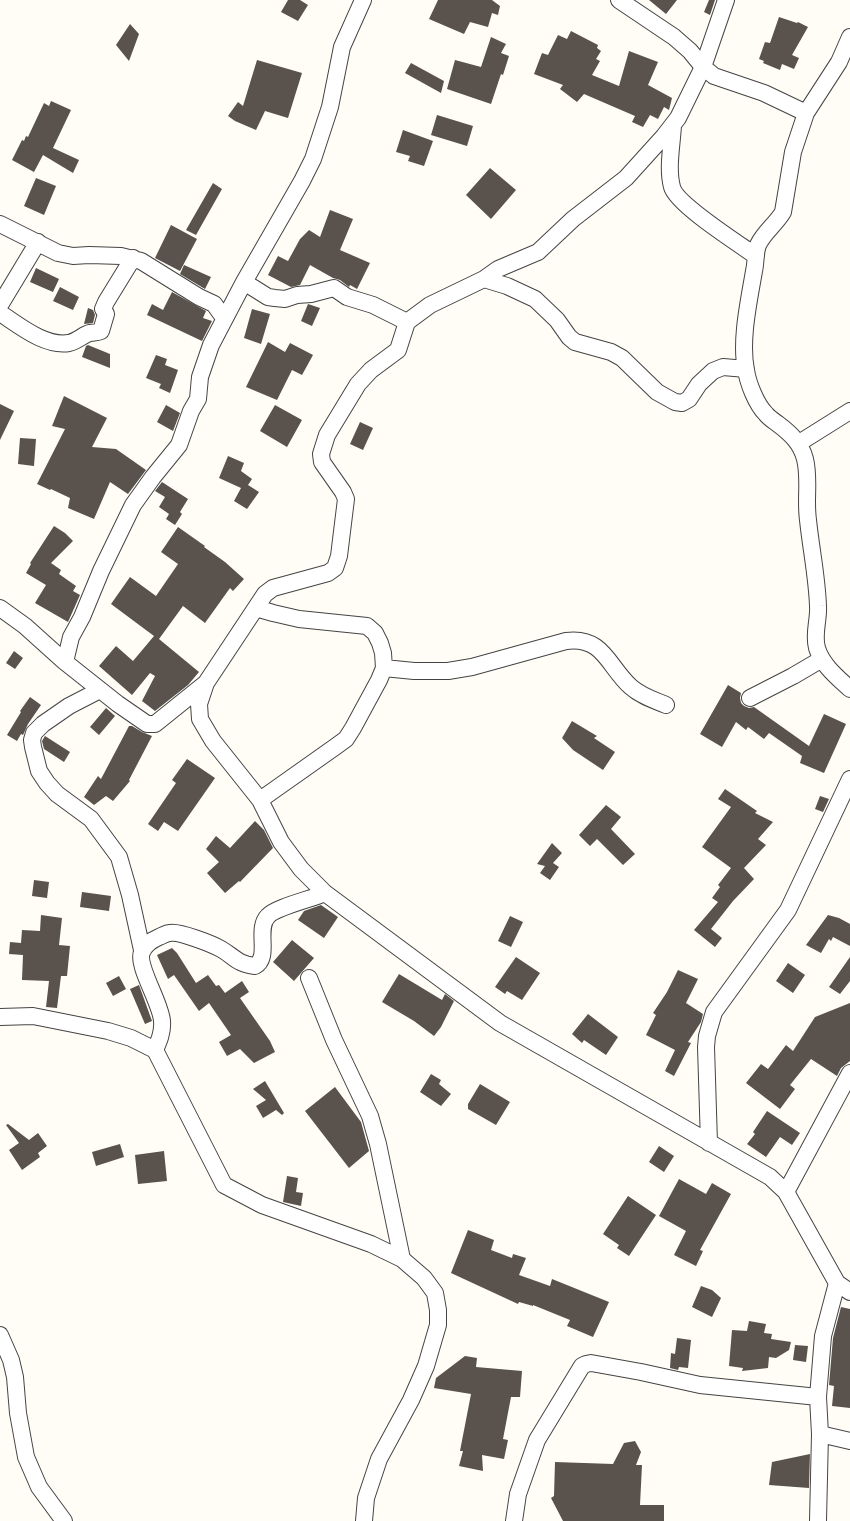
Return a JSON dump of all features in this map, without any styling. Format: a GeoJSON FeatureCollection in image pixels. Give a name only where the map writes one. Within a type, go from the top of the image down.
{"type":"FeatureCollection","features":[{"type":"Feature","properties":{"kind":"street"},"geometry":{"type":"LineString","coordinates":[[65,662],[70,637],[82,617],[133,505],[179,445],[191,411],[198,399],[200,377],[211,345],[224,318],[313,159],[330,108],[342,47],[363,0]]}},
{"type":"Feature","properties":{"kind":"street"},"geometry":{"type":"LineString","coordinates":[[619,0],[674,37],[714,76],[764,93],[806,113]]}},
{"type":"Feature","properties":{"kind":"street"},"geometry":{"type":"LineString","coordinates":[[726,0],[703,66],[678,118],[626,178],[573,219],[542,249],[498,269],[484,279],[430,305],[407,322],[398,350],[371,370],[358,384],[327,435],[321,454],[322,462],[346,499],[339,556],[335,568],[328,573],[273,588],[265,594],[206,683],[199,704],[200,719],[213,741],[260,800],[281,842],[301,869],[325,893],[500,1023],[770,1177],[786,1192],[844,1288],[823,1336],[818,1397],[820,1434],[818,1521]]}},
{"type":"Feature","properties":{"kind":"street"},"geometry":{"type":"LineString","coordinates":[[850,37],[839,62],[806,113],[793,152],[783,212],[779,220],[764,234],[757,248],[748,298],[744,348],[746,369],[752,392],[765,414],[799,444],[805,458],[808,476],[807,518],[819,609],[816,628],[817,647],[829,669],[850,688]]}},
{"type":"Feature","properties":{"kind":"street"},"geometry":{"type":"LineString","coordinates":[[673,125],[670,177],[672,190],[701,217],[756,256]]}},
{"type":"Feature","properties":{"kind":"street"},"geometry":{"type":"LineString","coordinates":[[0,224],[58,253],[72,256],[107,255],[133,258],[141,261],[198,297],[214,304],[224,318]]}},
{"type":"Feature","properties":{"kind":"street"},"geometry":{"type":"LineString","coordinates":[[0,305],[38,242]]}},
{"type":"Feature","properties":{"kind":"street"},"geometry":{"type":"LineString","coordinates":[[0,313],[44,340],[56,344],[76,341],[88,333],[97,333],[101,331],[106,314],[103,309],[106,302],[133,258]]}},
{"type":"Feature","properties":{"kind":"street"},"geometry":{"type":"LineString","coordinates":[[484,279],[507,286],[535,299],[557,320],[575,342],[611,352],[622,358],[657,392],[675,402],[682,403],[689,399],[698,384],[712,371],[723,367],[746,369]]}},
{"type":"Feature","properties":{"kind":"street"},"geometry":{"type":"LineString","coordinates":[[244,282],[268,297],[285,299],[334,288],[348,297],[373,305],[407,322]]}},
{"type":"Feature","properties":{"kind":"street"},"geometry":{"type":"LineString","coordinates":[[799,444],[850,411]]}},
{"type":"Feature","properties":{"kind":"street"},"geometry":{"type":"LineString","coordinates":[[0,608],[100,690],[147,724],[155,724],[206,683]]}},
{"type":"Feature","properties":{"kind":"street"},"geometry":{"type":"LineString","coordinates":[[256,608],[300,619],[367,626],[374,632],[380,643],[384,668],[346,739],[260,800]]}},
{"type":"Feature","properties":{"kind":"street"},"geometry":{"type":"LineString","coordinates":[[384,668],[448,671],[575,640],[591,643],[598,647],[633,689],[666,705]]}},
{"type":"Feature","properties":{"kind":"street"},"geometry":{"type":"LineString","coordinates":[[750,698],[822,659]]}},
{"type":"Feature","properties":{"kind":"street"},"geometry":{"type":"LineString","coordinates":[[100,690],[69,706],[43,724],[34,733],[33,747],[39,771],[47,783],[57,794],[90,819],[119,857],[130,894],[142,950],[141,962],[160,1006],[161,1036],[155,1050]]}},
{"type":"Feature","properties":{"kind":"street"},"geometry":{"type":"LineString","coordinates":[[709,1143],[706,1047],[714,1012],[788,910],[850,779]]}},
{"type":"Feature","properties":{"kind":"street"},"geometry":{"type":"LineString","coordinates":[[142,950],[153,940],[171,932],[215,946],[243,964],[255,966],[260,961],[263,944],[262,930],[267,916],[325,893]]}},
{"type":"Feature","properties":{"kind":"street"},"geometry":{"type":"LineString","coordinates":[[309,978],[334,1040],[370,1116],[378,1144],[402,1259]]}},
{"type":"Feature","properties":{"kind":"street"},"geometry":{"type":"LineString","coordinates":[[0,1017],[33,1016],[108,1031],[131,1038],[155,1050],[224,1185],[262,1205],[371,1244],[402,1259],[424,1278],[435,1294],[438,1325],[426,1366],[418,1385],[378,1459],[366,1498],[364,1521]]}},
{"type":"Feature","properties":{"kind":"street"},"geometry":{"type":"LineString","coordinates":[[786,1192],[850,1073]]}},
{"type":"Feature","properties":{"kind":"street"},"geometry":{"type":"LineString","coordinates":[[0,1335],[11,1360],[15,1377],[18,1413],[26,1457],[39,1487],[64,1521]]}},
{"type":"Feature","properties":{"kind":"street"},"geometry":{"type":"LineString","coordinates":[[514,1521],[518,1494],[537,1440],[582,1366],[586,1364],[591,1363],[641,1372],[700,1385],[818,1397]]}},
{"type":"Feature","properties":{"kind":"street"},"geometry":{"type":"LineString","coordinates":[[820,1434],[850,1441]]}},
{"type":"Feature","properties":{"kind":"building"},"geometry":{"type":"Polygon","coordinates":[[[288,0],[300,0],[308,5],[298,21],[281,12],[288,0]]]}},
{"type":"Feature","properties":{"kind":"building"},"geometry":{"type":"Polygon","coordinates":[[[438,0],[492,0],[500,6],[498,15],[492,13],[488,27],[470,22],[464,34],[429,19],[438,0]]]}},
{"type":"Feature","properties":{"kind":"building"},"geometry":{"type":"Polygon","coordinates":[[[649,0],[677,0],[666,14],[649,0]]]}},
{"type":"Feature","properties":{"kind":"building"},"geometry":{"type":"Polygon","coordinates":[[[709,0],[715,0],[710,15],[704,12],[709,0]]]}},
{"type":"Feature","properties":{"kind":"building"},"geometry":{"type":"Polygon","coordinates":[[[779,17],[808,27],[792,55],[799,58],[794,69],[782,64],[780,70],[763,63],[764,61],[759,59],[765,42],[770,43],[779,17]]]}},
{"type":"Feature","properties":{"kind":"building"},"geometry":{"type":"Polygon","coordinates":[[[130,24],[139,34],[129,61],[116,45],[130,24]]]}},
{"type":"Feature","properties":{"kind":"building"},"geometry":{"type":"Polygon","coordinates":[[[571,31],[598,45],[597,48],[601,51],[596,59],[600,61],[592,75],[619,86],[629,51],[658,62],[648,85],[672,98],[669,110],[664,107],[658,119],[650,115],[643,127],[632,122],[635,116],[584,94],[577,102],[560,89],[563,85],[534,74],[542,53],[548,55],[558,35],[567,39],[571,31]]]}},
{"type":"Feature","properties":{"kind":"building"},"geometry":{"type":"Polygon","coordinates":[[[491,37],[506,44],[501,53],[509,56],[491,104],[447,89],[455,60],[481,67],[491,37]]]}},
{"type":"Feature","properties":{"kind":"building"},"geometry":{"type":"Polygon","coordinates":[[[257,60],[302,73],[288,118],[265,111],[256,130],[228,116],[238,102],[243,106],[257,60]]]}},
{"type":"Feature","properties":{"kind":"building"},"geometry":{"type":"Polygon","coordinates":[[[411,63],[444,81],[441,93],[405,73],[411,63]]]}},
{"type":"Feature","properties":{"kind":"building"},"geometry":{"type":"Polygon","coordinates":[[[51,101],[71,110],[53,148],[79,160],[73,173],[43,155],[34,172],[12,160],[22,140],[24,141],[26,136],[28,137],[44,103],[49,106],[51,101]]]}},
{"type":"Feature","properties":{"kind":"building"},"geometry":{"type":"Polygon","coordinates":[[[437,115],[473,126],[467,146],[431,135],[437,115]]]}},
{"type":"Feature","properties":{"kind":"building"},"geometry":{"type":"Polygon","coordinates":[[[403,130],[433,141],[424,166],[408,161],[410,156],[396,152],[403,130]]]}},
{"type":"Feature","properties":{"kind":"building"},"geometry":{"type":"Polygon","coordinates":[[[490,168],[516,190],[491,219],[466,195],[490,168]]]}},
{"type":"Feature","properties":{"kind":"building"},"geometry":{"type":"Polygon","coordinates":[[[36,178],[56,186],[44,215],[24,206],[36,178]]]}},
{"type":"Feature","properties":{"kind":"building"},"geometry":{"type":"Polygon","coordinates":[[[213,183],[222,189],[196,235],[186,230],[213,183]]]}},
{"type":"Feature","properties":{"kind":"building"},"geometry":{"type":"Polygon","coordinates":[[[330,210],[353,219],[340,250],[370,263],[357,289],[350,285],[349,287],[340,280],[310,265],[300,285],[291,287],[268,275],[278,256],[288,261],[300,239],[309,230],[320,237],[330,210]]]}},
{"type":"Feature","properties":{"kind":"building"},"geometry":{"type":"Polygon","coordinates":[[[171,225],[197,239],[180,271],[155,258],[171,225]]]}},
{"type":"Feature","properties":{"kind":"building"},"geometry":{"type":"Polygon","coordinates":[[[184,265],[211,277],[205,289],[180,274],[184,265]]]}},
{"type":"Feature","properties":{"kind":"building"},"geometry":{"type":"Polygon","coordinates":[[[36,268],[59,279],[53,292],[30,282],[36,268]]]}},
{"type":"Feature","properties":{"kind":"building"},"geometry":{"type":"Polygon","coordinates":[[[60,287],[79,297],[73,310],[53,301],[60,287]]]}},
{"type":"Feature","properties":{"kind":"building"},"geometry":{"type":"Polygon","coordinates":[[[172,292],[206,311],[203,318],[212,321],[202,341],[147,315],[152,304],[163,310],[172,292]]]}},
{"type":"Feature","properties":{"kind":"building"},"geometry":{"type":"Polygon","coordinates":[[[308,304],[320,308],[312,326],[301,321],[308,304]]]}},
{"type":"Feature","properties":{"kind":"building"},"geometry":{"type":"Polygon","coordinates":[[[88,308],[93,310],[95,315],[93,323],[84,324],[88,308]]]}},
{"type":"Feature","properties":{"kind":"building"},"geometry":{"type":"Polygon","coordinates":[[[252,309],[270,314],[261,344],[244,338],[252,309]]]}},
{"type":"Feature","properties":{"kind":"building"},"geometry":{"type":"Polygon","coordinates":[[[268,342],[285,352],[290,343],[313,355],[302,375],[292,370],[277,400],[246,387],[268,342]]]}},
{"type":"Feature","properties":{"kind":"building"},"geometry":{"type":"Polygon","coordinates":[[[88,345],[110,354],[110,368],[82,357],[88,345]]]}},
{"type":"Feature","properties":{"kind":"building"},"geometry":{"type":"Polygon","coordinates":[[[156,355],[167,359],[165,365],[178,370],[170,393],[159,388],[161,384],[146,378],[156,355]]]}},
{"type":"Feature","properties":{"kind":"building"},"geometry":{"type":"Polygon","coordinates":[[[64,396],[107,418],[92,447],[116,449],[146,470],[128,494],[110,482],[94,519],[68,508],[70,498],[37,484],[65,429],[52,426],[64,396]]]}},
{"type":"Feature","properties":{"kind":"building"},"geometry":{"type":"Polygon","coordinates":[[[0,404],[14,411],[0,440],[0,404]]]}},
{"type":"Feature","properties":{"kind":"building"},"geometry":{"type":"Polygon","coordinates":[[[166,405],[180,413],[173,431],[157,422],[166,405]]]}},
{"type":"Feature","properties":{"kind":"building"},"geometry":{"type":"Polygon","coordinates":[[[275,405],[302,420],[287,447],[260,431],[275,405]]]}},
{"type":"Feature","properties":{"kind":"building"},"geometry":{"type":"Polygon","coordinates":[[[360,422],[373,428],[363,450],[350,444],[360,422]]]}},
{"type":"Feature","properties":{"kind":"building"},"geometry":{"type":"Polygon","coordinates":[[[20,438],[36,439],[34,466],[18,464],[20,438]]]}},
{"type":"Feature","properties":{"kind":"building"},"geometry":{"type":"Polygon","coordinates":[[[228,456],[244,463],[241,471],[252,479],[248,485],[259,492],[247,509],[234,501],[241,488],[219,478],[228,456]]]}},
{"type":"Feature","properties":{"kind":"building"},"geometry":{"type":"Polygon","coordinates":[[[162,482],[188,499],[175,525],[166,519],[169,514],[159,507],[165,497],[155,491],[162,482]]]}},
{"type":"Feature","properties":{"kind":"building"},"geometry":{"type":"Polygon","coordinates":[[[54,526],[73,541],[51,563],[61,570],[59,574],[76,586],[73,591],[80,595],[68,622],[35,603],[46,585],[26,573],[30,563],[54,526]]]}},
{"type":"Feature","properties":{"kind":"building"},"geometry":{"type":"Polygon","coordinates":[[[178,527],[205,546],[244,579],[233,591],[230,588],[205,623],[183,606],[159,639],[199,672],[188,685],[155,711],[142,701],[155,676],[150,673],[132,695],[99,666],[116,646],[133,661],[154,636],[111,604],[130,577],[156,596],[178,564],[161,552],[178,527]]]}},
{"type":"Feature","properties":{"kind":"building"},"geometry":{"type":"Polygon","coordinates":[[[14,651],[23,658],[15,669],[6,663],[14,651]]]}},
{"type":"Feature","properties":{"kind":"building"},"geometry":{"type":"Polygon","coordinates":[[[728,685],[741,693],[741,703],[744,706],[754,707],[809,746],[824,714],[846,724],[824,773],[800,763],[802,756],[769,733],[764,739],[748,727],[746,730],[736,722],[722,747],[700,734],[728,685]]]}},
{"type":"Feature","properties":{"kind":"building"},"geometry":{"type":"Polygon","coordinates":[[[30,697],[41,705],[23,735],[21,734],[17,741],[7,735],[30,697]]]}},
{"type":"Feature","properties":{"kind":"building"},"geometry":{"type":"Polygon","coordinates":[[[106,708],[115,716],[99,735],[90,727],[106,708]]]}},
{"type":"Feature","properties":{"kind":"building"},"geometry":{"type":"Polygon","coordinates":[[[572,721],[597,736],[594,738],[615,752],[603,770],[573,750],[562,738],[572,721]]]}},
{"type":"Feature","properties":{"kind":"building"},"geometry":{"type":"Polygon","coordinates":[[[129,726],[152,736],[130,781],[113,801],[106,796],[94,805],[84,797],[98,776],[101,779],[129,726]]]}},
{"type":"Feature","properties":{"kind":"building"},"geometry":{"type":"Polygon","coordinates":[[[45,736],[70,752],[64,762],[44,749],[42,741],[45,736]]]}},
{"type":"Feature","properties":{"kind":"building"},"geometry":{"type":"Polygon","coordinates":[[[187,759],[215,778],[178,831],[164,822],[158,831],[148,824],[176,783],[172,780],[187,759]]]}},
{"type":"Feature","properties":{"kind":"building"},"geometry":{"type":"Polygon","coordinates":[[[725,789],[757,811],[755,813],[773,822],[758,839],[766,845],[744,868],[754,879],[733,901],[711,929],[722,938],[715,947],[694,930],[718,902],[712,898],[720,887],[718,885],[731,868],[702,847],[731,807],[718,799],[725,789]]]}},
{"type":"Feature","properties":{"kind":"building"},"geometry":{"type":"Polygon","coordinates":[[[820,796],[829,799],[823,812],[815,809],[820,796]]]}},
{"type":"Feature","properties":{"kind":"building"},"geometry":{"type":"Polygon","coordinates":[[[606,805],[621,817],[611,829],[635,854],[623,865],[597,839],[590,846],[579,835],[606,805]]]}},
{"type":"Feature","properties":{"kind":"building"},"geometry":{"type":"Polygon","coordinates":[[[255,821],[264,830],[273,848],[240,882],[225,893],[207,873],[219,862],[206,849],[216,836],[230,848],[255,821]]]}},
{"type":"Feature","properties":{"kind":"building"},"geometry":{"type":"Polygon","coordinates":[[[552,843],[562,853],[553,863],[559,867],[550,880],[540,873],[545,866],[537,864],[552,843]]]}},
{"type":"Feature","properties":{"kind":"building"},"geometry":{"type":"Polygon","coordinates":[[[34,880],[49,882],[47,898],[32,896],[34,880]]]}},
{"type":"Feature","properties":{"kind":"building"},"geometry":{"type":"Polygon","coordinates":[[[82,892],[111,896],[109,911],[80,907],[82,892]]]}},
{"type":"Feature","properties":{"kind":"building"},"geometry":{"type":"Polygon","coordinates":[[[321,905],[338,917],[324,938],[298,920],[304,911],[321,905]]]}},
{"type":"Feature","properties":{"kind":"building"},"geometry":{"type":"Polygon","coordinates":[[[41,915],[62,918],[59,945],[70,946],[67,976],[61,976],[57,1008],[46,1007],[49,981],[22,980],[23,955],[9,954],[10,942],[21,943],[22,930],[40,931],[41,915]]]}},
{"type":"Feature","properties":{"kind":"building"},"geometry":{"type":"Polygon","coordinates":[[[828,915],[850,924],[850,946],[833,937],[831,941],[829,939],[821,953],[806,945],[828,915]]]}},
{"type":"Feature","properties":{"kind":"building"},"geometry":{"type":"Polygon","coordinates":[[[510,916],[523,922],[511,947],[498,941],[510,916]]]}},
{"type":"Feature","properties":{"kind":"building"},"geometry":{"type":"Polygon","coordinates":[[[292,940],[314,958],[294,981],[273,962],[292,940]]]}},
{"type":"Feature","properties":{"kind":"building"},"geometry":{"type":"Polygon","coordinates":[[[172,948],[196,983],[208,975],[216,986],[219,985],[225,993],[242,981],[249,992],[240,998],[270,1041],[275,1052],[254,1063],[240,1049],[227,1056],[219,1042],[231,1035],[209,1003],[199,1011],[174,975],[168,979],[157,955],[172,948]]]}},
{"type":"Feature","properties":{"kind":"building"},"geometry":{"type":"Polygon","coordinates":[[[516,957],[540,973],[522,1000],[507,991],[505,994],[495,987],[516,957]]]}},
{"type":"Feature","properties":{"kind":"building"},"geometry":{"type":"Polygon","coordinates":[[[850,957],[850,981],[840,994],[829,987],[850,957]]]}},
{"type":"Feature","properties":{"kind":"building"},"geometry":{"type":"Polygon","coordinates":[[[788,963],[805,975],[793,993],[776,981],[788,963]]]}},
{"type":"Feature","properties":{"kind":"building"},"geometry":{"type":"Polygon","coordinates":[[[678,970],[698,979],[686,1003],[703,1014],[701,1022],[688,1042],[691,1043],[674,1076],[665,1071],[675,1050],[646,1035],[656,1015],[653,1013],[667,992],[678,970]]]}},
{"type":"Feature","properties":{"kind":"building"},"geometry":{"type":"Polygon","coordinates":[[[399,974],[442,1000],[445,994],[454,1001],[441,1027],[434,1036],[414,1021],[382,1002],[399,974]]]}},
{"type":"Feature","properties":{"kind":"building"},"geometry":{"type":"Polygon","coordinates":[[[119,976],[126,989],[113,996],[106,983],[119,976]]]}},
{"type":"Feature","properties":{"kind":"building"},"geometry":{"type":"Polygon","coordinates":[[[139,985],[152,1021],[145,1024],[130,989],[139,985]]]}},
{"type":"Feature","properties":{"kind":"building"},"geometry":{"type":"Polygon","coordinates":[[[850,1003],[850,1061],[841,1068],[837,1076],[811,1059],[790,1085],[795,1089],[780,1109],[746,1083],[761,1064],[768,1069],[786,1045],[793,1051],[815,1017],[850,1003]]]}},
{"type":"Feature","properties":{"kind":"building"},"geometry":{"type":"Polygon","coordinates":[[[588,1014],[618,1037],[606,1055],[584,1040],[582,1043],[572,1034],[588,1014]]]}},
{"type":"Feature","properties":{"kind":"building"},"geometry":{"type":"Polygon","coordinates":[[[431,1074],[441,1080],[439,1084],[451,1094],[441,1106],[420,1092],[431,1074]]]}},
{"type":"Feature","properties":{"kind":"building"},"geometry":{"type":"Polygon","coordinates":[[[265,1081],[284,1113],[282,1115],[276,1110],[263,1118],[256,1106],[266,1100],[253,1089],[265,1081]]]}},
{"type":"Feature","properties":{"kind":"building"},"geometry":{"type":"Polygon","coordinates":[[[480,1084],[510,1102],[496,1125],[468,1109],[468,1104],[480,1084]]]}},
{"type":"Feature","properties":{"kind":"building"},"geometry":{"type":"Polygon","coordinates":[[[335,1087],[361,1122],[369,1151],[349,1168],[305,1111],[335,1087]]]}},
{"type":"Feature","properties":{"kind":"building"},"geometry":{"type":"Polygon","coordinates":[[[767,1111],[800,1133],[792,1145],[780,1137],[766,1157],[747,1144],[755,1134],[753,1132],[767,1111]]]}},
{"type":"Feature","properties":{"kind":"building"},"geometry":{"type":"Polygon","coordinates":[[[8,1124],[29,1140],[38,1133],[47,1146],[38,1153],[40,1157],[22,1170],[9,1150],[19,1143],[6,1125],[8,1124]]]}},
{"type":"Feature","properties":{"kind":"building"},"geometry":{"type":"Polygon","coordinates":[[[120,1144],[124,1157],[96,1166],[92,1152],[120,1144]]]}},
{"type":"Feature","properties":{"kind":"building"},"geometry":{"type":"Polygon","coordinates":[[[659,1146],[674,1156],[664,1172],[649,1162],[659,1146]]]}},
{"type":"Feature","properties":{"kind":"building"},"geometry":{"type":"Polygon","coordinates":[[[164,1151],[167,1181],[138,1184],[135,1155],[164,1151]]]}},
{"type":"Feature","properties":{"kind":"building"},"geometry":{"type":"Polygon","coordinates":[[[287,1176],[298,1178],[296,1192],[303,1193],[301,1206],[283,1202],[287,1176]]]}},
{"type":"Feature","properties":{"kind":"building"},"geometry":{"type":"Polygon","coordinates":[[[679,1179],[706,1194],[712,1183],[731,1194],[700,1250],[703,1251],[696,1266],[674,1255],[686,1231],[659,1216],[679,1179]]]}},
{"type":"Feature","properties":{"kind":"building"},"geometry":{"type":"Polygon","coordinates":[[[628,1196],[656,1215],[629,1256],[617,1248],[619,1245],[603,1234],[628,1196]]]}},
{"type":"Feature","properties":{"kind":"building"},"geometry":{"type":"Polygon","coordinates":[[[468,1230],[494,1240],[491,1250],[512,1258],[513,1254],[526,1258],[519,1275],[550,1286],[552,1279],[609,1302],[593,1337],[567,1326],[570,1320],[533,1305],[519,1302],[518,1304],[451,1273],[468,1230]]]}},
{"type":"Feature","properties":{"kind":"building"},"geometry":{"type":"Polygon","coordinates":[[[701,1286],[712,1290],[721,1298],[712,1317],[692,1307],[701,1286]]]}},
{"type":"Feature","properties":{"kind":"building"},"geometry":{"type":"Polygon","coordinates":[[[841,1307],[850,1309],[850,1408],[832,1406],[834,1386],[829,1385],[833,1338],[841,1307]]]}},
{"type":"Feature","properties":{"kind":"building"},"geometry":{"type":"Polygon","coordinates":[[[749,1321],[766,1324],[764,1333],[772,1334],[771,1339],[791,1342],[789,1350],[776,1358],[769,1357],[768,1368],[742,1371],[743,1368],[729,1366],[732,1330],[747,1331],[749,1321]]]}},
{"type":"Feature","properties":{"kind":"building"},"geometry":{"type":"Polygon","coordinates":[[[677,1338],[691,1340],[688,1368],[679,1367],[678,1370],[670,1368],[671,1353],[675,1354],[677,1338]]]}},
{"type":"Feature","properties":{"kind":"building"},"geometry":{"type":"Polygon","coordinates":[[[795,1345],[808,1346],[806,1362],[793,1360],[795,1345]]]}},
{"type":"Feature","properties":{"kind":"building"},"geometry":{"type":"Polygon","coordinates":[[[465,1356],[477,1358],[476,1367],[522,1371],[520,1397],[511,1397],[503,1439],[508,1440],[504,1459],[482,1455],[483,1471],[459,1466],[471,1394],[434,1388],[436,1378],[465,1356]]]}},
{"type":"Feature","properties":{"kind":"building"},"geometry":{"type":"Polygon","coordinates":[[[635,1441],[641,1452],[636,1465],[642,1465],[640,1505],[664,1505],[664,1521],[563,1521],[551,1498],[554,1496],[555,1462],[613,1464],[624,1443],[635,1441]]]}},
{"type":"Feature","properties":{"kind":"building"},"geometry":{"type":"Polygon","coordinates":[[[810,1454],[809,1488],[769,1485],[772,1462],[810,1454]]]}}]}
